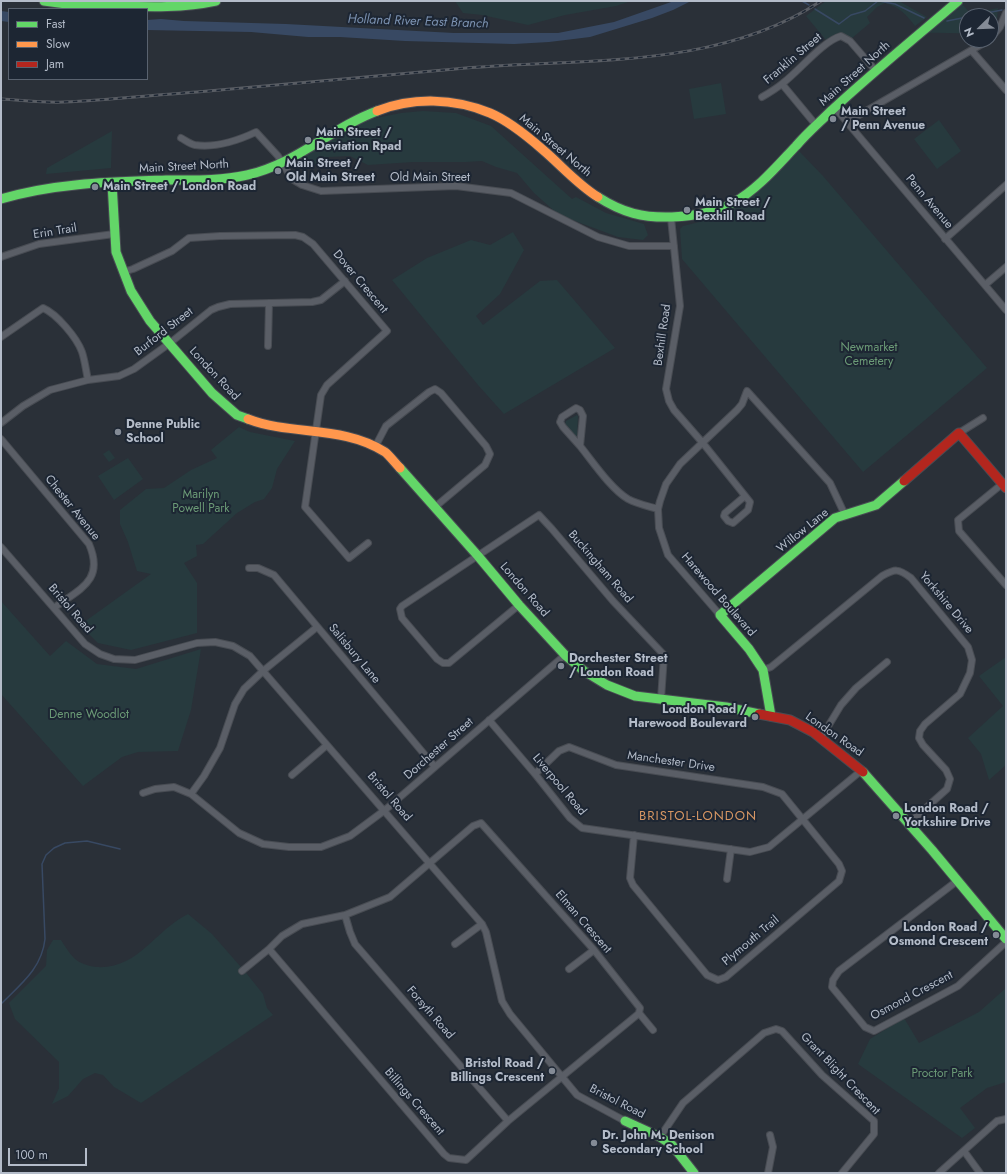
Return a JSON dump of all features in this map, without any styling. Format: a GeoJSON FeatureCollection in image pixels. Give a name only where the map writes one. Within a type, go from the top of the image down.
{"type":"FeatureCollection","features":[{"type":"Feature","properties":{"kind":"street"},"geometry":{"type":"LineString","coordinates":[[44,1],[82,5],[135,7],[192,6],[216,1]]}},
{"type":"Feature","properties":{"kind":"street","name":"Main Street North"},"geometry":{"type":"LineString","coordinates":[[1,199],[20,192],[62,186],[225,179],[267,169],[304,152],[357,119],[384,107],[421,101],[461,104],[479,109],[517,127],[593,194],[630,214],[671,218],[720,208],[742,197],[763,180],[816,125],[876,71],[958,1]]}},
{"type":"Feature","properties":{"kind":"street"},"geometry":{"type":"LineString","coordinates":[[999,28],[1006,13]]}},
{"type":"Feature","properties":{"kind":"street","name":"Franklin Street"},"geometry":{"type":"LineString","coordinates":[[762,97],[782,84],[837,37],[842,36],[850,41],[876,71]]}},
{"type":"Feature","properties":{"kind":"street"},"geometry":{"type":"LineString","coordinates":[[848,122],[977,48]]}},
{"type":"Feature","properties":{"kind":"street"},"geometry":{"type":"LineString","coordinates":[[972,51],[1006,90]]}},
{"type":"Feature","properties":{"kind":"street"},"geometry":{"type":"LineString","coordinates":[[782,84],[816,125]]}},
{"type":"Feature","properties":{"kind":"street","name":"Penn Avenue"},"geometry":{"type":"LineString","coordinates":[[835,108],[1006,310]]}},
{"type":"Feature","properties":{"kind":"street","name":"Old Main Street"},"geometry":{"type":"LineString","coordinates":[[181,138],[194,145],[220,144],[241,139],[256,132],[282,162],[292,178],[302,185],[315,190],[456,186],[511,193],[598,237],[629,246],[674,246]]}},
{"type":"Feature","properties":{"kind":"street","name":"London Road"},"geometry":{"type":"LineString","coordinates":[[112,183],[116,252],[131,291],[150,321],[212,393],[237,415],[258,423],[315,432],[334,433],[363,441],[386,453],[478,556],[519,605],[565,655],[584,671],[606,685],[635,696],[726,707],[790,720],[813,732],[862,770],[932,850],[1006,939]]}},
{"type":"Feature","properties":{"kind":"street"},"geometry":{"type":"LineString","coordinates":[[945,238],[1006,185]]}},
{"type":"Feature","properties":{"kind":"street","name":"Bexhill Road"},"geometry":{"type":"LineString","coordinates":[[671,218],[680,306],[666,389],[667,396],[674,410],[702,442],[745,496]]}},
{"type":"Feature","properties":{"kind":"street","name":"Erin Trail"},"geometry":{"type":"LineString","coordinates":[[1,257],[39,244],[114,234]]}},
{"type":"Feature","properties":{"kind":"street","name":"Dover Crescent"},"geometry":{"type":"LineString","coordinates":[[123,272],[133,269],[172,250],[188,236],[295,235],[303,237],[313,244],[387,332],[331,381],[324,390],[319,401],[315,432]]}},
{"type":"Feature","properties":{"kind":"street"},"geometry":{"type":"LineString","coordinates":[[985,285],[1006,267]]}},
{"type":"Feature","properties":{"kind":"street","name":"Burford Street"},"geometry":{"type":"LineString","coordinates":[[1,423],[23,406],[50,390],[88,380],[119,376],[134,369],[170,343],[211,310],[230,304],[304,303],[321,300],[345,281]]}},
{"type":"Feature","properties":{"kind":"street"},"geometry":{"type":"LineString","coordinates":[[268,346],[269,303]]}},
{"type":"Feature","properties":{"kind":"street"},"geometry":{"type":"LineString","coordinates":[[1,337],[44,308],[51,311],[74,336],[82,352],[88,380]]}},
{"type":"Feature","properties":{"kind":"street"},"geometry":{"type":"LineString","coordinates":[[375,447],[386,426],[429,392],[435,389],[441,393],[486,446],[490,454],[485,465],[435,507]]}},
{"type":"Feature","properties":{"kind":"street","name":"Harewood Boulevard"},"geometry":{"type":"LineString","coordinates":[[771,716],[763,670],[749,649],[668,555],[659,528],[658,509],[666,484],[672,473],[680,464],[737,410],[742,404],[747,391],[830,483],[845,515]]}},
{"type":"Feature","properties":{"kind":"street"},"geometry":{"type":"LineString","coordinates":[[580,446],[583,416],[582,411],[576,408],[562,417],[560,422],[563,427],[613,487],[622,495],[633,501],[658,509]]}},
{"type":"Feature","properties":{"kind":"street","name":"Willow Lane"},"geometry":{"type":"LineString","coordinates":[[720,615],[835,518],[876,505],[959,433],[983,418]]}},
{"type":"Feature","properties":{"kind":"street"},"geometry":{"type":"LineString","coordinates":[[315,432],[305,507],[349,558],[368,543]]}},
{"type":"Feature","properties":{"kind":"street"},"geometry":{"type":"LineString","coordinates":[[959,433],[1004,486],[958,520],[959,531],[1006,586]]}},
{"type":"Feature","properties":{"kind":"street","name":"Chester Avenue"},"geometry":{"type":"LineString","coordinates":[[1,439],[89,544],[92,551],[95,563],[93,575],[90,580],[86,585],[54,608]]}},
{"type":"Feature","properties":{"kind":"street"},"geometry":{"type":"LineString","coordinates":[[745,496],[750,502],[748,510],[733,523],[728,521],[724,516],[725,513],[745,496]]}},
{"type":"Feature","properties":{"kind":"street","name":"Buckingham Road"},"geometry":{"type":"LineString","coordinates":[[478,556],[539,515],[613,601],[664,655],[661,699]]}},
{"type":"Feature","properties":{"kind":"street","name":"Bristol Road"},"geometry":{"type":"LineString","coordinates":[[2,550],[85,644],[100,654],[114,659],[135,660],[197,643],[215,642],[233,646],[250,656],[385,810],[482,924],[486,932],[502,1001],[510,1014],[577,1095],[625,1121],[660,1137],[672,1145],[694,1173]]}},
{"type":"Feature","properties":{"kind":"street"},"geometry":{"type":"LineString","coordinates":[[478,556],[402,606],[400,609],[402,618],[436,659],[443,663],[449,663],[519,605]]}},
{"type":"Feature","properties":{"kind":"street","name":"Salisbury Lane"},"geometry":{"type":"LineString","coordinates":[[249,568],[258,568],[274,575],[435,766]]}},
{"type":"Feature","properties":{"kind":"street","name":"Yorkshire Drive"},"geometry":{"type":"LineString","coordinates":[[763,670],[771,667],[882,576],[894,570],[902,571],[911,578],[968,647],[972,660],[970,673],[960,694],[925,724],[920,731],[919,738],[923,745],[946,770],[950,779],[947,789],[908,824]]}},
{"type":"Feature","properties":{"kind":"street"},"geometry":{"type":"LineString","coordinates":[[191,794],[204,776],[220,748],[235,704],[244,689],[263,670],[317,626]]}},
{"type":"Feature","properties":{"kind":"street","name":"Dorchester Street"},"geometry":{"type":"LineString","coordinates":[[143,793],[155,789],[174,787],[191,794],[239,833],[262,844],[288,847],[321,847],[350,836],[385,810],[565,655]]}},
{"type":"Feature","properties":{"kind":"street"},"geometry":{"type":"LineString","coordinates":[[821,738],[842,705],[856,688],[887,662]]}},
{"type":"Feature","properties":{"kind":"street","name":"Liverpool Road"},"geometry":{"type":"LineString","coordinates":[[489,720],[570,818],[582,828],[750,852],[769,847],[862,770]]}},
{"type":"Feature","properties":{"kind":"street"},"geometry":{"type":"LineString","coordinates":[[292,775],[327,745]]}},
{"type":"Feature","properties":{"kind":"street","name":"Manchester Drive"},"geometry":{"type":"LineString","coordinates":[[535,774],[559,751],[570,747],[616,765],[763,787],[782,794],[802,820]]}},
{"type":"Feature","properties":{"kind":"street","name":"Plymouth Trail"},"geometry":{"type":"LineString","coordinates":[[634,835],[630,878],[633,885],[707,975],[718,980],[726,977],[839,881],[842,870],[839,864],[802,820]]}},
{"type":"Feature","properties":{"kind":"street","name":"Elman Crescent"},"geometry":{"type":"LineString","coordinates":[[430,863],[473,826],[481,823],[594,950],[640,1008],[639,1013],[653,1030]]}},
{"type":"Feature","properties":{"kind":"street"},"geometry":{"type":"LineString","coordinates":[[727,879],[731,849]]}},
{"type":"Feature","properties":{"kind":"street"},"geometry":{"type":"LineString","coordinates":[[242,971],[269,949],[282,936],[302,924],[345,915],[390,897],[430,863]]}},
{"type":"Feature","properties":{"kind":"street","name":"Osmond Crescent"},"geometry":{"type":"LineString","coordinates":[[957,881],[840,971],[833,980],[832,987],[865,1027],[874,1031],[958,986],[1006,942]]}},
{"type":"Feature","properties":{"kind":"street","name":"Forsyth Road"},"geometry":{"type":"LineString","coordinates":[[345,915],[355,944],[508,1121]]}},
{"type":"Feature","properties":{"kind":"street"},"geometry":{"type":"LineString","coordinates":[[455,944],[482,924]]}},
{"type":"Feature","properties":{"kind":"street","name":"Billings Crescent"},"geometry":{"type":"LineString","coordinates":[[269,949],[449,1158],[466,1160],[508,1121],[562,1076]]}},
{"type":"Feature","properties":{"kind":"street"},"geometry":{"type":"LineString","coordinates":[[569,969],[594,950]]}},
{"type":"Feature","properties":{"kind":"street"},"geometry":{"type":"LineString","coordinates":[[562,1076],[639,1013]]}},
{"type":"Feature","properties":{"kind":"street","name":"Grant Blight Crescent"},"geometry":{"type":"LineString","coordinates":[[660,1137],[683,1103],[764,1033],[776,1029],[782,1030],[822,1075],[874,1121],[874,1134],[842,1173]]}},
{"type":"Feature","properties":{"kind":"street"},"geometry":{"type":"LineString","coordinates":[[939,1173],[997,1121],[1006,1119]]}},
{"type":"Feature","properties":{"kind":"street"},"geometry":{"type":"LineString","coordinates":[[768,1173],[773,1147],[770,1135]]}},
{"type":"Feature","properties":{"kind":"street"},"geometry":{"type":"LineString","coordinates":[[964,1151],[980,1173]]}},
{"type":"Feature","properties":{"kind":"green space"},"geometry":{"type":"Polygon","coordinates":[[[455,1],[631,1],[616,6],[565,15],[528,25],[482,15],[463,13],[455,1]]]}},
{"type":"Feature","properties":{"kind":"green space"},"geometry":{"type":"Polygon","coordinates":[[[826,1],[899,1],[927,17],[915,26],[902,12],[885,3],[877,7],[867,17],[870,23],[852,38],[839,34],[826,40],[806,16],[826,1]]]}},
{"type":"Feature","properties":{"kind":"green space"},"geometry":{"type":"Polygon","coordinates":[[[962,4],[966,8],[959,8],[959,33],[928,33],[962,4]]]}},
{"type":"Feature","properties":{"kind":"green space"},"geometry":{"type":"Polygon","coordinates":[[[721,83],[726,114],[694,119],[689,89],[721,83]]]}},
{"type":"Feature","properties":{"kind":"green space"},"geometry":{"type":"Polygon","coordinates":[[[423,111],[456,113],[491,126],[572,199],[576,197],[606,213],[644,224],[648,235],[643,240],[618,237],[559,215],[534,193],[517,173],[482,161],[413,162],[368,165],[350,156],[329,157],[307,169],[301,158],[366,120],[401,113],[423,111]]]}},
{"type":"Feature","properties":{"kind":"green space"},"geometry":{"type":"Polygon","coordinates":[[[939,120],[961,151],[937,169],[914,139],[939,120]]]}},
{"type":"Feature","properties":{"kind":"green space"},"geometry":{"type":"Polygon","coordinates":[[[112,131],[111,168],[46,174],[47,168],[112,131]]]}},
{"type":"Feature","properties":{"kind":"green space","name":"Newmarket Cemetery"},"geometry":{"type":"Polygon","coordinates":[[[799,151],[823,176],[987,368],[863,472],[682,259],[680,229],[683,226],[715,217],[739,205],[761,189],[799,151]]]}},
{"type":"Feature","properties":{"kind":"green space"},"geometry":{"type":"Polygon","coordinates":[[[513,232],[524,250],[500,294],[476,316],[483,325],[540,281],[557,280],[615,348],[504,414],[478,385],[392,280],[427,258],[471,240],[490,245],[513,232]]]}},
{"type":"Feature","properties":{"kind":"green space"},"geometry":{"type":"Polygon","coordinates":[[[577,415],[576,438],[565,424],[566,421],[577,415]]]}},
{"type":"Feature","properties":{"kind":"green space","name":"Marilyn Powell Park"},"geometry":{"type":"Polygon","coordinates":[[[239,427],[250,432],[295,441],[277,469],[272,488],[264,499],[255,502],[237,513],[203,544],[196,545],[197,556],[184,563],[197,583],[197,633],[131,650],[98,643],[80,625],[151,574],[137,571],[128,542],[120,524],[120,510],[146,489],[164,488],[191,470],[217,458],[211,450],[239,427]]]}},
{"type":"Feature","properties":{"kind":"green space"},"geometry":{"type":"Polygon","coordinates":[[[109,450],[115,458],[109,462],[103,454],[109,450]]]}},
{"type":"Feature","properties":{"kind":"green space"},"geometry":{"type":"Polygon","coordinates":[[[128,458],[143,479],[114,500],[98,476],[128,458]]]}},
{"type":"Feature","properties":{"kind":"green space","name":"Denne Woodlot"},"geometry":{"type":"Polygon","coordinates":[[[1,601],[50,656],[66,641],[97,664],[136,669],[201,649],[191,710],[178,751],[138,752],[122,757],[83,786],[1,694],[1,601]]]}},
{"type":"Feature","properties":{"kind":"green space"},"geometry":{"type":"Polygon","coordinates":[[[1006,657],[1006,765],[989,780],[981,754],[968,738],[1003,706],[979,676],[1006,657]]]}},
{"type":"Feature","properties":{"kind":"green space"},"geometry":{"type":"Polygon","coordinates":[[[188,914],[212,934],[247,974],[263,994],[267,1008],[273,1015],[141,1103],[114,1087],[103,1075],[95,1073],[83,1079],[68,1096],[52,1104],[59,1088],[59,1062],[15,1019],[9,1003],[46,966],[47,950],[53,940],[61,940],[72,956],[81,963],[96,967],[111,966],[135,956],[176,921],[188,914]]]}},
{"type":"Feature","properties":{"kind":"green space","name":"Proctor Park"},"geometry":{"type":"Polygon","coordinates":[[[1006,988],[1006,1082],[987,1088],[960,1108],[975,1128],[962,1138],[858,1064],[870,1039],[904,1018],[919,1043],[979,1012],[1006,988]]]}},
{"type":"Feature","properties":{"kind":"water"},"geometry":{"type":"Polygon","coordinates":[[[674,1],[691,1],[652,18],[590,37],[549,42],[514,44],[308,37],[251,32],[148,30],[148,20],[161,19],[454,33],[558,33],[614,22],[674,1]]]}},
{"type":"Feature","properties":{"kind":"water"},"geometry":{"type":"Polygon","coordinates":[[[1,11],[8,12],[8,22],[1,21],[1,11]]]}},
{"type":"Feature","properties":{"kind":"waterway"},"geometry":{"type":"LineString","coordinates":[[802,1],[809,5]]}},
{"type":"Feature","properties":{"kind":"waterway"},"geometry":{"type":"LineString","coordinates":[[815,9],[839,24],[851,15],[865,11],[878,1]]}},
{"type":"Feature","properties":{"kind":"waterway"},"geometry":{"type":"LineString","coordinates":[[879,1],[895,4],[924,18]]}},
{"type":"Feature","properties":{"kind":"waterway"},"geometry":{"type":"LineString","coordinates":[[947,21],[959,19]]}},
{"type":"Feature","properties":{"kind":"waterway"},"geometry":{"type":"LineString","coordinates":[[1,1004],[23,982],[40,959],[45,939],[42,864],[46,855],[54,848],[65,843],[87,841],[120,849]]}},
{"type":"Feature","properties":{"kind":"railway"},"geometry":{"type":"LineString","coordinates":[[1,99],[48,102],[114,99],[455,69],[644,57],[690,51],[736,40],[780,24],[821,1]]}},
{"type":"Feature","properties":{"kind":"traffic: fast"},"geometry":{"type":"LineString","coordinates":[[44,1],[99,6],[155,7],[191,5],[216,1]]}},
{"type":"Feature","properties":{"kind":"traffic: fast"},"geometry":{"type":"LineString","coordinates":[[598,197],[625,211],[652,217],[680,217],[695,215],[719,209],[733,203],[751,191],[767,177],[809,132],[847,96],[958,1]]}},
{"type":"Feature","properties":{"kind":"traffic: fast"},"geometry":{"type":"LineString","coordinates":[[1,199],[62,186],[166,180],[217,179],[247,175],[282,163],[360,118],[377,111]]}},
{"type":"Feature","properties":{"kind":"traffic: fast"},"geometry":{"type":"LineString","coordinates":[[112,183],[116,252],[131,291],[150,321],[212,393],[237,415],[248,419]]}},
{"type":"Feature","properties":{"kind":"traffic: fast"},"geometry":{"type":"LineString","coordinates":[[400,468],[519,605],[565,655],[584,671],[607,685],[635,696],[726,707],[759,714]]}},
{"type":"Feature","properties":{"kind":"traffic: fast"},"geometry":{"type":"LineString","coordinates":[[771,716],[763,670],[749,649],[720,615],[835,518],[876,505],[904,481]]}},
{"type":"Feature","properties":{"kind":"traffic: fast"},"geometry":{"type":"LineString","coordinates":[[863,772],[932,850],[1006,939]]}},
{"type":"Feature","properties":{"kind":"traffic: fast"},"geometry":{"type":"LineString","coordinates":[[625,1121],[660,1137],[672,1145],[694,1173]]}},
{"type":"Feature","properties":{"kind":"traffic: slow"},"geometry":{"type":"LineString","coordinates":[[377,111],[405,103],[434,101],[462,104],[490,113],[511,124],[524,134],[590,192],[598,197]]}},
{"type":"Feature","properties":{"kind":"traffic: slow"},"geometry":{"type":"LineString","coordinates":[[248,419],[282,428],[335,434],[352,438],[385,452],[400,468]]}},
{"type":"Feature","properties":{"kind":"traffic: jam"},"geometry":{"type":"LineString","coordinates":[[904,481],[959,433],[1006,488]]}},
{"type":"Feature","properties":{"kind":"traffic: jam"},"geometry":{"type":"LineString","coordinates":[[759,714],[790,720],[813,732],[863,772]]}},
{"type":"Feature","properties":{"kind":"place","name":"Main Street / Penn Avenue"},"geometry":{"type":"Point","coordinates":[833,119]}},
{"type":"Feature","properties":{"kind":"place","name":"Main Street / Deviation Rpad"},"geometry":{"type":"Point","coordinates":[308,140]}},
{"type":"Feature","properties":{"kind":"place","name":"Main Street / Old Main Street"},"geometry":{"type":"Point","coordinates":[278,171]}},
{"type":"Feature","properties":{"kind":"place","name":"Main Street / London Road"},"geometry":{"type":"Point","coordinates":[95,187]}},
{"type":"Feature","properties":{"kind":"place","name":"Main Street / Bexhill Road"},"geometry":{"type":"Point","coordinates":[687,210]}},
{"type":"Feature","properties":{"kind":"place","name":"Denne Public School"},"geometry":{"type":"Point","coordinates":[118,432]}},
{"type":"Feature","properties":{"kind":"place","name":"Dorchester Street / London Road"},"geometry":{"type":"Point","coordinates":[561,666]}},
{"type":"Feature","properties":{"kind":"place","name":"London Road / Harewood Boulevard"},"geometry":{"type":"Point","coordinates":[755,717]}},
{"type":"Feature","properties":{"kind":"place","name":"London Road / Yorkshire Drive"},"geometry":{"type":"Point","coordinates":[896,816]}},
{"type":"Feature","properties":{"kind":"place","name":"London Road / Osmond Crescent"},"geometry":{"type":"Point","coordinates":[996,935]}},
{"type":"Feature","properties":{"kind":"place","name":"Bristol Road / Billings Crescent"},"geometry":{"type":"Point","coordinates":[552,1071]}},
{"type":"Feature","properties":{"kind":"place","name":"Dr. John M. Denison Secondary School"},"geometry":{"type":"Point","coordinates":[594,1143]}},
{"type":"Feature","properties":{"kind":"district","name":"BRISTOL-LONDON"},"geometry":{"type":"Point","coordinates":[698,817]}},
{"type":"Feature","properties":{"kind":"water label","name":"Holland River East Branch"},"geometry":{"type":"Point","coordinates":[418,22]}}]}
